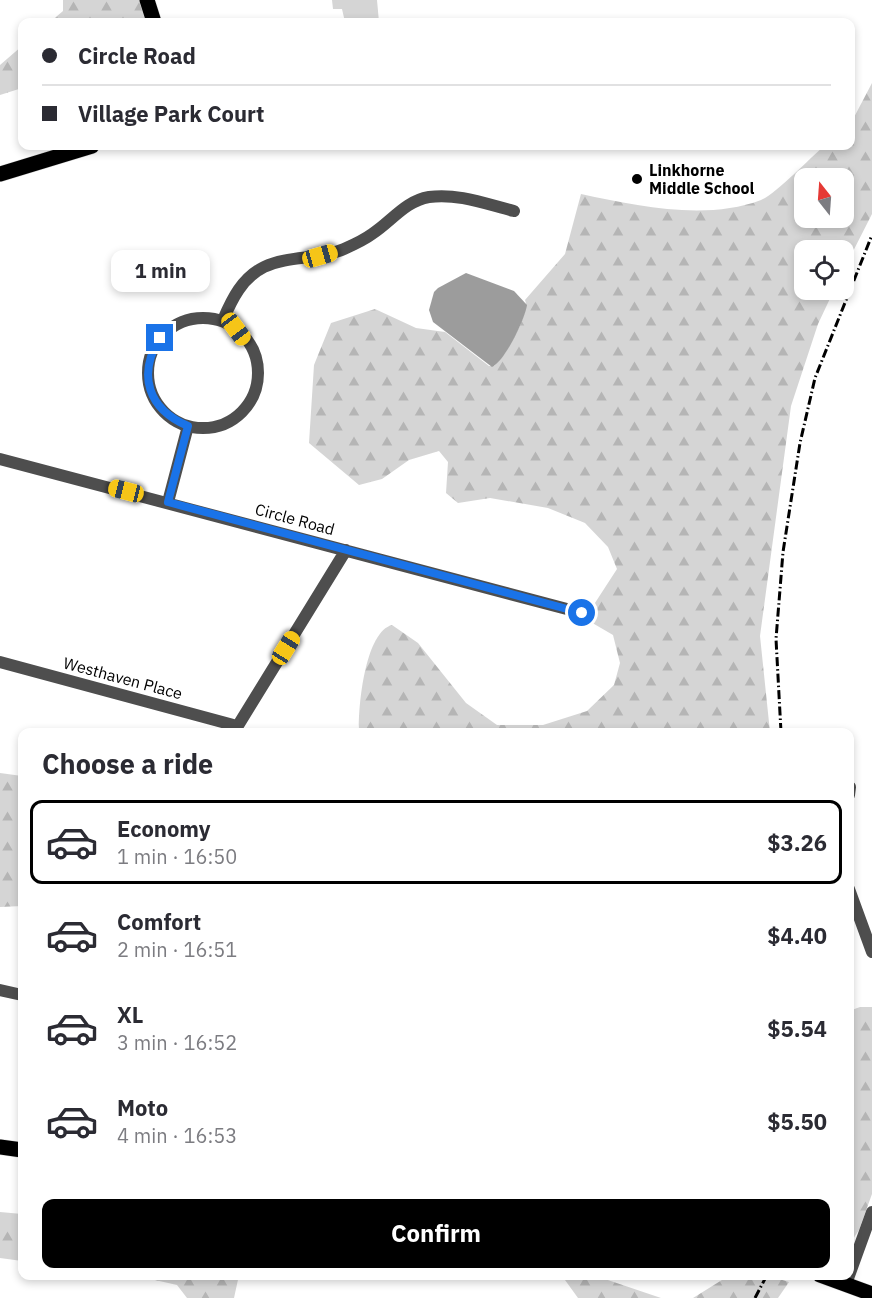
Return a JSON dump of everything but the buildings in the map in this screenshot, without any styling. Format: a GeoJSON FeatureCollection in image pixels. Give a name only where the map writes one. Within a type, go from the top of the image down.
{"type":"FeatureCollection","features":[{"type":"Feature","properties":{"kind":"main road"},"geometry":{"type":"LineString","coordinates":[[147,0],[153,18]]}},
{"type":"Feature","properties":{"kind":"main road"},"geometry":{"type":"LineString","coordinates":[[0,174],[79,150]]}},
{"type":"Feature","properties":{"kind":"main road"},"geometry":{"type":"LineString","coordinates":[[0,1147],[18,1149]]}},
{"type":"Feature","properties":{"kind":"main road"},"geometry":{"type":"LineString","coordinates":[[834,1280],[872,1294]]}},
{"type":"Feature","properties":{"kind":"street"},"geometry":{"type":"LineString","coordinates":[[223,320],[233,297],[244,282],[264,267],[343,250],[373,234],[398,213],[426,198],[446,195],[463,197],[514,211]]}},
{"type":"Feature","properties":{"kind":"street"},"geometry":{"type":"LineString","coordinates":[[201,317],[223,320],[236,329],[252,350],[259,368],[257,385],[250,402],[239,415],[224,424],[206,428],[188,426],[174,420],[162,410],[153,397],[148,382],[148,367],[152,351],[165,332],[185,320],[201,317]]}},
{"type":"Feature","properties":{"kind":"street"},"geometry":{"type":"LineString","coordinates":[[168,502],[188,426]]}},
{"type":"Feature","properties":{"kind":"street","name":"Circle Road"},"geometry":{"type":"LineString","coordinates":[[0,459],[582,613]]}},
{"type":"Feature","properties":{"kind":"street"},"geometry":{"type":"LineString","coordinates":[[237,728],[346,550]]}},
{"type":"Feature","properties":{"kind":"street","name":"Westhaven Place"},"geometry":{"type":"LineString","coordinates":[[0,662],[232,728]]}},
{"type":"Feature","properties":{"kind":"street"},"geometry":{"type":"LineString","coordinates":[[854,903],[872,952]]}},
{"type":"Feature","properties":{"kind":"street"},"geometry":{"type":"LineString","coordinates":[[0,990],[18,994]]}},
{"type":"Feature","properties":{"kind":"street"},"geometry":{"type":"LineString","coordinates":[[854,1262],[872,1212]]}},
{"type":"Feature","properties":{"kind":"street"},"geometry":{"type":"LineString","coordinates":[[846,1284],[847,1280]]}},
{"type":"Feature","properties":{"kind":"green space"},"geometry":{"type":"Polygon","coordinates":[[[63,0],[141,0],[147,18],[55,18],[63,11],[63,0]]]}},
{"type":"Feature","properties":{"kind":"green space"},"geometry":{"type":"Polygon","coordinates":[[[332,0],[377,0],[379,18],[344,18],[342,9],[333,9],[332,0]]]}},
{"type":"Feature","properties":{"kind":"green space"},"geometry":{"type":"Polygon","coordinates":[[[18,49],[18,89],[0,95],[0,65],[18,49]]]}},
{"type":"Feature","properties":{"kind":"green space"},"geometry":{"type":"Polygon","coordinates":[[[872,83],[872,214],[854,249],[854,240],[794,240],[794,300],[829,300],[818,324],[791,406],[760,636],[770,728],[359,728],[362,689],[369,655],[375,641],[392,625],[418,643],[466,703],[497,725],[543,725],[587,711],[614,685],[620,663],[613,635],[589,621],[593,606],[617,569],[608,547],[585,523],[548,508],[490,498],[458,503],[446,493],[448,462],[439,451],[409,460],[382,479],[359,485],[309,443],[314,365],[331,323],[375,309],[416,328],[445,332],[489,366],[494,366],[510,345],[520,324],[526,306],[525,300],[565,254],[581,194],[648,207],[695,210],[718,210],[740,206],[767,196],[794,174],[794,228],[854,228],[854,168],[800,168],[820,150],[855,150],[855,115],[872,83]]]}},
{"type":"Feature","properties":{"kind":"green space"},"geometry":{"type":"Polygon","coordinates":[[[0,773],[18,775],[18,906],[0,907],[0,773]]]}},
{"type":"Feature","properties":{"kind":"green space"},"geometry":{"type":"Polygon","coordinates":[[[872,1007],[872,1194],[854,1238],[854,1009],[872,1007]]]}},
{"type":"Feature","properties":{"kind":"green space"},"geometry":{"type":"Polygon","coordinates":[[[0,1212],[18,1214],[18,1260],[0,1258],[0,1212]]]}},
{"type":"Feature","properties":{"kind":"green space"},"geometry":{"type":"Polygon","coordinates":[[[155,1280],[238,1280],[234,1298],[187,1298],[177,1285],[155,1280]]]}},
{"type":"Feature","properties":{"kind":"green space"},"geometry":{"type":"Polygon","coordinates":[[[565,1280],[608,1280],[661,1298],[578,1298],[565,1280]]]}},
{"type":"Feature","properties":{"kind":"green space"},"geometry":{"type":"Polygon","coordinates":[[[722,1280],[782,1280],[789,1282],[778,1298],[693,1298],[722,1280]]]}},
{"type":"Feature","properties":{"kind":"shaded area"},"geometry":{"type":"Polygon","coordinates":[[[466,273],[514,291],[527,305],[514,339],[503,357],[492,367],[433,322],[429,310],[434,292],[438,288],[466,273]]]}},
{"type":"Feature","properties":{"kind":"railway"},"geometry":{"type":"LineString","coordinates":[[781,728],[776,639],[783,552],[800,443],[815,378],[872,235]]}},
{"type":"Feature","properties":{"kind":"railway"},"geometry":{"type":"LineString","coordinates":[[755,1298],[764,1280]]}},
{"type":"Feature","properties":{"kind":"place","name":"Linkhorne Middle School"},"geometry":{"type":"Point","coordinates":[637,179]}},
{"type":"Feature","properties":{"kind":"route"},"geometry":{"type":"LineString","coordinates":[[160,338],[152,351],[148,367],[148,382],[153,397],[162,410],[174,420],[188,426],[168,502],[582,613]]}}]}
